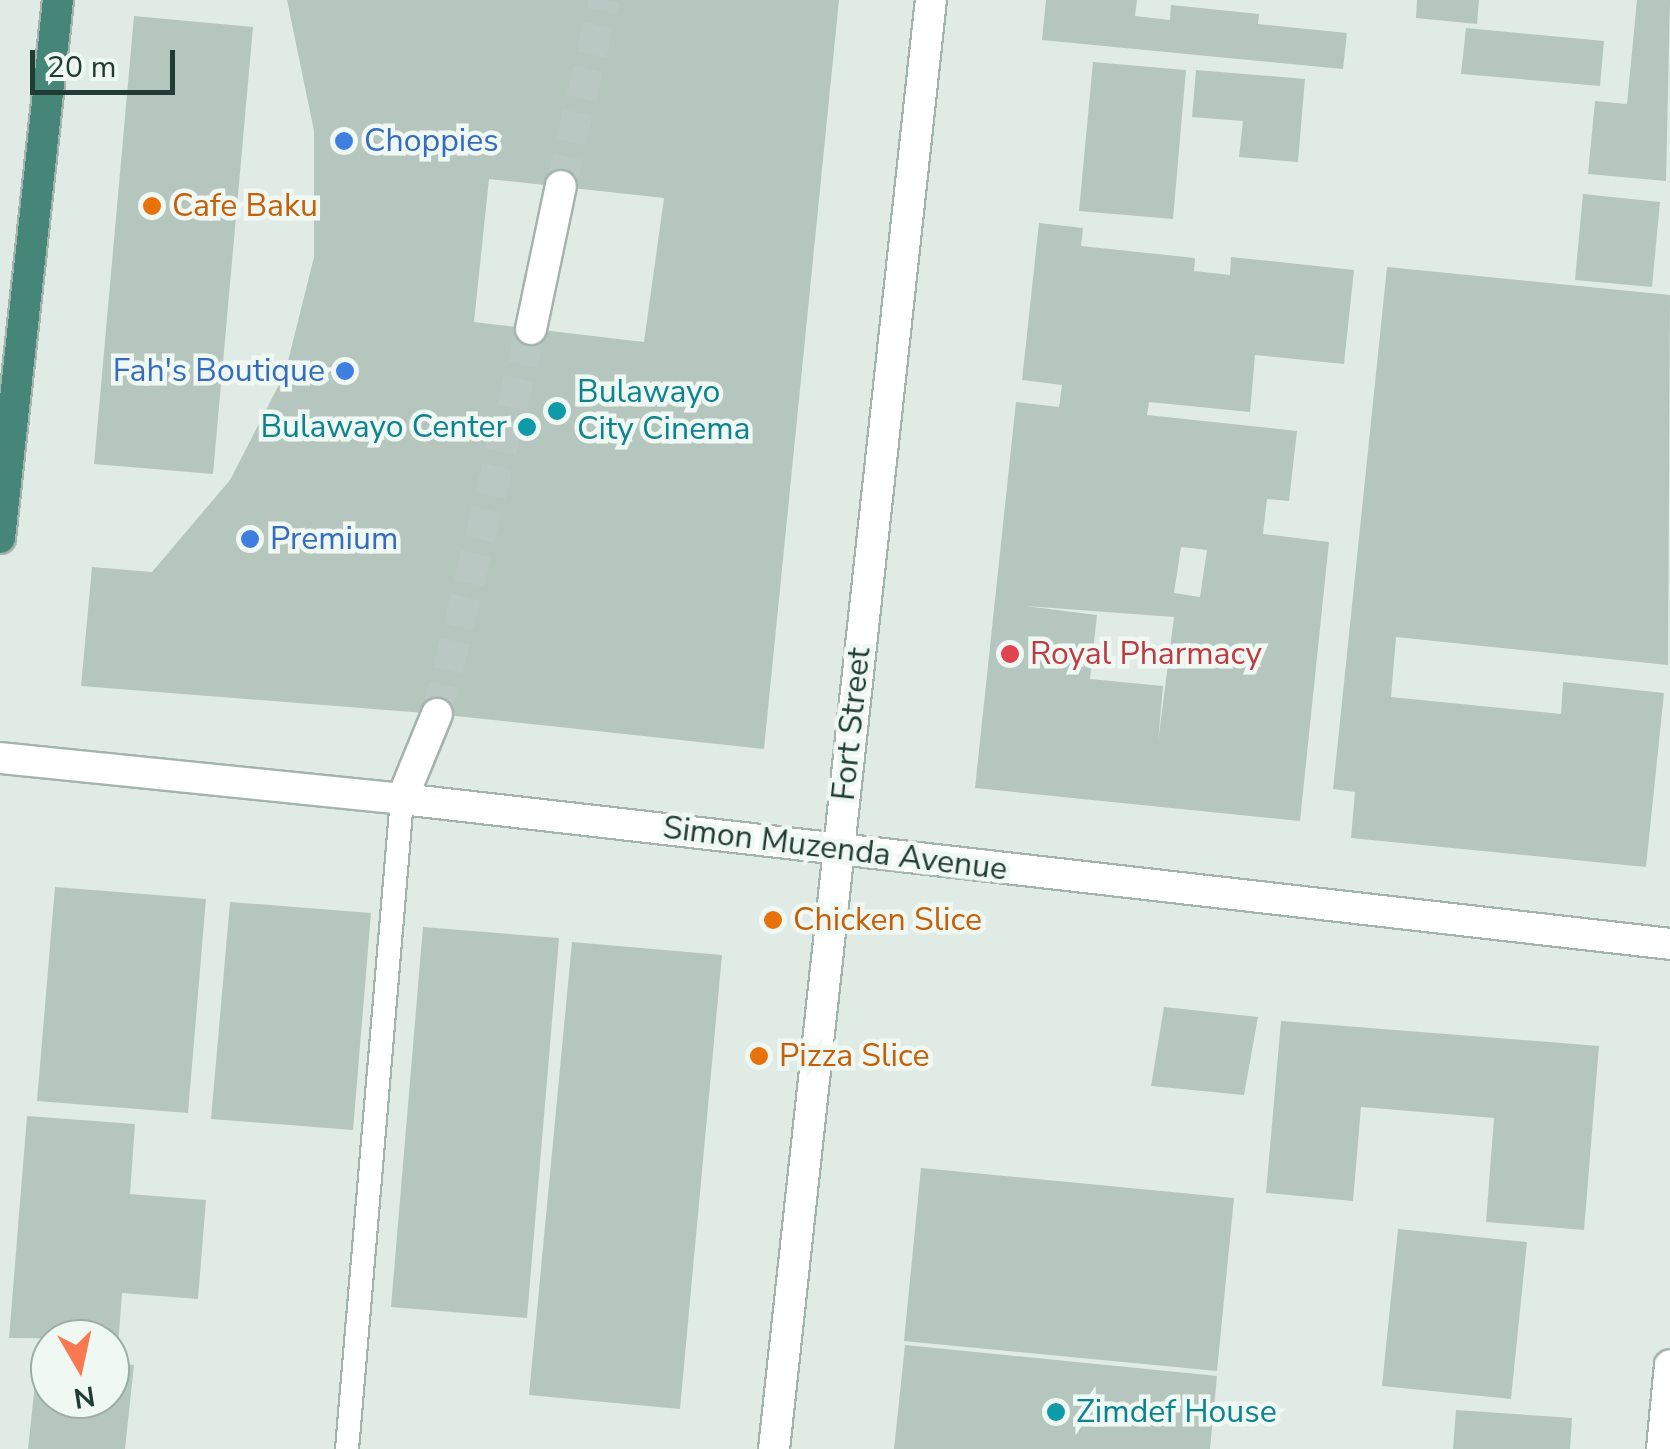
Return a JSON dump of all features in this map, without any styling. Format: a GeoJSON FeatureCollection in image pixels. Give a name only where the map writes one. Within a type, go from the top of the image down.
{"type":"FeatureCollection","features":[{"type":"Feature","properties":{"kind":"highway"},"geometry":{"type":"LineString","coordinates":[[0,538],[58,0]]}},
{"type":"Feature","properties":{"kind":"street","name":"Fort Street"},"geometry":{"type":"LineString","coordinates":[[774,1449],[931,0]]}},
{"type":"Feature","properties":{"kind":"street"},"geometry":{"type":"LineString","coordinates":[[531,329],[561,186]]}},
{"type":"Feature","properties":{"kind":"street"},"geometry":{"type":"LineString","coordinates":[[402,800],[437,714]]}},
{"type":"Feature","properties":{"kind":"street","name":"Simon Muzenda Avenue"},"geometry":{"type":"LineString","coordinates":[[0,758],[1670,944]]}},
{"type":"Feature","properties":{"kind":"street"},"geometry":{"type":"LineString","coordinates":[[1662,1449],[1670,1364]]}},
{"type":"Feature","properties":{"kind":"lane"},"geometry":{"type":"LineString","coordinates":[[347,1449],[402,800]]}},
{"type":"Feature","properties":{"kind":"building","name":"Bulawayo Center"},"geometry":{"type":"Polygon","coordinates":[[[287,0],[839,0],[764,749],[437,714],[81,686],[92,567],[152,572],[230,480],[285,373],[314,257],[314,131],[287,0]],[[489,179],[474,322],[644,342],[664,198],[489,179]]]}},
{"type":"Feature","properties":{"kind":"building"},"geometry":{"type":"Polygon","coordinates":[[[1046,0],[1137,0],[1135,16],[1170,20],[1171,5],[1259,14],[1258,24],[1347,33],[1343,69],[1042,40],[1046,0]]]}},
{"type":"Feature","properties":{"kind":"building"},"geometry":{"type":"Polygon","coordinates":[[[1417,0],[1479,0],[1477,24],[1416,18],[1417,0]]]}},
{"type":"Feature","properties":{"kind":"building"},"geometry":{"type":"Polygon","coordinates":[[[1637,0],[1670,0],[1666,181],[1588,174],[1595,101],[1627,104],[1637,0]]]}},
{"type":"Feature","properties":{"kind":"building"},"geometry":{"type":"Polygon","coordinates":[[[134,16],[253,27],[213,474],[94,464],[134,16]]]}},
{"type":"Feature","properties":{"kind":"building"},"geometry":{"type":"Polygon","coordinates":[[[1466,28],[1604,41],[1600,86],[1461,74],[1466,28]]]}},
{"type":"Feature","properties":{"kind":"building"},"geometry":{"type":"Polygon","coordinates":[[[1093,62],[1186,70],[1173,219],[1079,211],[1093,62]]]}},
{"type":"Feature","properties":{"kind":"building"},"geometry":{"type":"Polygon","coordinates":[[[1196,70],[1305,79],[1298,162],[1239,157],[1243,121],[1192,117],[1196,70]]]}},
{"type":"Feature","properties":{"kind":"building"},"geometry":{"type":"Polygon","coordinates":[[[1583,194],[1660,202],[1652,287],[1575,280],[1583,194]]]}},
{"type":"Feature","properties":{"kind":"building"},"geometry":{"type":"Polygon","coordinates":[[[1039,223],[1083,228],[1081,246],[1195,258],[1194,271],[1230,275],[1231,257],[1354,270],[1344,364],[1255,355],[1250,412],[1149,402],[1147,415],[1297,431],[1289,501],[1267,499],[1263,534],[1329,542],[1300,821],[975,788],[1016,402],[1059,407],[1062,385],[1022,380],[1039,223]],[[1181,547],[1174,593],[1200,597],[1207,550],[1181,547]],[[1025,606],[1097,615],[1090,679],[1163,686],[1158,742],[1174,617],[1025,606]]]}},
{"type":"Feature","properties":{"kind":"building"},"geometry":{"type":"Polygon","coordinates":[[[1387,267],[1670,295],[1668,665],[1396,637],[1391,697],[1561,714],[1563,682],[1664,693],[1646,867],[1351,838],[1355,792],[1333,789],[1387,267]]]}},
{"type":"Feature","properties":{"kind":"building"},"geometry":{"type":"Polygon","coordinates":[[[55,887],[206,899],[188,1113],[37,1101],[55,887]]]}},
{"type":"Feature","properties":{"kind":"building"},"geometry":{"type":"Polygon","coordinates":[[[230,902],[371,913],[353,1130],[211,1119],[230,902]]]}},
{"type":"Feature","properties":{"kind":"building"},"geometry":{"type":"Polygon","coordinates":[[[423,927],[559,938],[527,1318],[391,1307],[423,927]]]}},
{"type":"Feature","properties":{"kind":"building"},"geometry":{"type":"Polygon","coordinates":[[[572,942],[722,955],[680,1409],[529,1395],[572,942]]]}},
{"type":"Feature","properties":{"kind":"building"},"geometry":{"type":"Polygon","coordinates":[[[1164,1007],[1258,1017],[1244,1095],[1151,1086],[1164,1007]]]}},
{"type":"Feature","properties":{"kind":"building"},"geometry":{"type":"Polygon","coordinates":[[[1281,1021],[1599,1046],[1584,1230],[1486,1222],[1494,1118],[1361,1107],[1353,1201],[1266,1193],[1281,1021]]]}},
{"type":"Feature","properties":{"kind":"building"},"geometry":{"type":"Polygon","coordinates":[[[27,1116],[135,1124],[130,1194],[206,1200],[198,1299],[122,1293],[120,1319],[30,1319],[30,1338],[9,1338],[27,1116]]]}},
{"type":"Feature","properties":{"kind":"building"},"geometry":{"type":"Polygon","coordinates":[[[921,1168],[1234,1198],[1217,1371],[904,1341],[921,1168]]]}},
{"type":"Feature","properties":{"kind":"building"},"geometry":{"type":"Polygon","coordinates":[[[1398,1229],[1527,1242],[1511,1399],[1382,1386],[1398,1229]]]}},
{"type":"Feature","properties":{"kind":"building","name":"Zimdef House"},"geometry":{"type":"Polygon","coordinates":[[[905,1345],[1217,1376],[1210,1449],[894,1449],[905,1345]]]}},
{"type":"Feature","properties":{"kind":"building"},"geometry":{"type":"Polygon","coordinates":[[[130,1365],[134,1365],[130,1402],[130,1365]]]}},
{"type":"Feature","properties":{"kind":"building"},"geometry":{"type":"Polygon","coordinates":[[[1456,1410],[1572,1418],[1570,1449],[1453,1449],[1456,1410]]]}},
{"type":"Feature","properties":{"kind":"building"},"geometry":{"type":"Polygon","coordinates":[[[31,1419],[128,1419],[125,1449],[28,1449],[31,1419]]]}},
{"type":"Feature","properties":{"kind":"tunnel"},"geometry":{"type":"LineString","coordinates":[[561,186],[604,0]]}},
{"type":"Feature","properties":{"kind":"tunnel"},"geometry":{"type":"LineString","coordinates":[[437,714],[531,329]]}},
{"type":"Feature","properties":{"kind":"place","name":"Choppies"},"geometry":{"type":"Point","coordinates":[344,141]}},
{"type":"Feature","properties":{"kind":"place","name":"Cafe Baku"},"geometry":{"type":"Point","coordinates":[152,206]}},
{"type":"Feature","properties":{"kind":"place","name":"Fah's Boutique"},"geometry":{"type":"Point","coordinates":[345,371]}},
{"type":"Feature","properties":{"kind":"place","name":"Bulawayo City Cinema"},"geometry":{"type":"Point","coordinates":[557,411]}},
{"type":"Feature","properties":{"kind":"place","name":"Bulawayo Center"},"geometry":{"type":"Point","coordinates":[527,427]}},
{"type":"Feature","properties":{"kind":"place","name":"Premium"},"geometry":{"type":"Point","coordinates":[250,539]}},
{"type":"Feature","properties":{"kind":"place","name":"Royal Pharmacy"},"geometry":{"type":"Point","coordinates":[1010,654]}},
{"type":"Feature","properties":{"kind":"place","name":"Chicken Slice"},"geometry":{"type":"Point","coordinates":[773,920]}},
{"type":"Feature","properties":{"kind":"place","name":"Pizza Slice"},"geometry":{"type":"Point","coordinates":[759,1056]}},
{"type":"Feature","properties":{"kind":"place","name":"Zimdef House"},"geometry":{"type":"Point","coordinates":[1056,1412]}}]}
